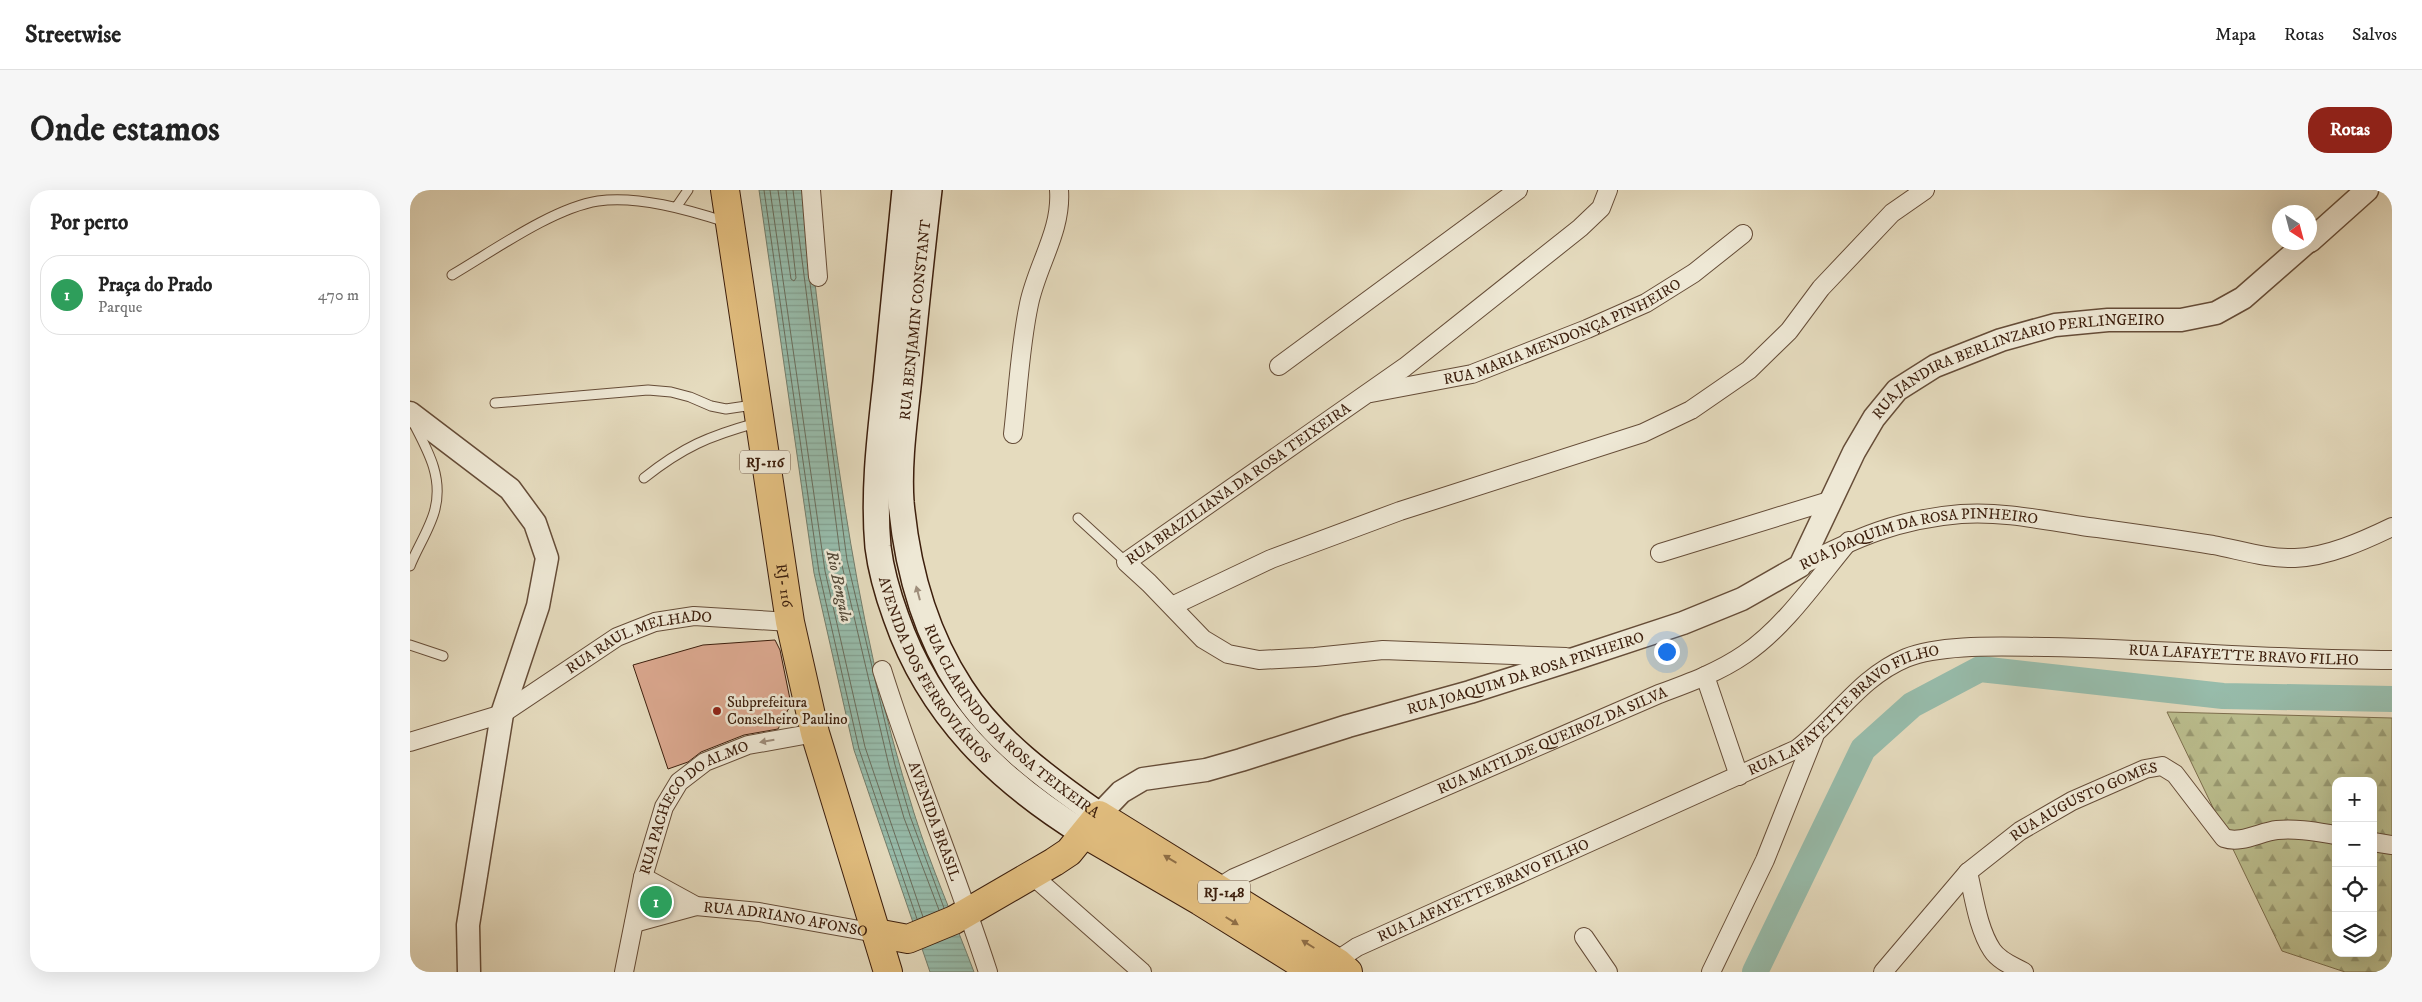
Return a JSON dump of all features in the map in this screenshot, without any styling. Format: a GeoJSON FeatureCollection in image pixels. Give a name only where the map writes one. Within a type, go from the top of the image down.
{"type":"FeatureCollection","features":[{"type":"Feature","properties":{"kind":"main road","name":"RJ- 116"},"geometry":{"type":"LineString","coordinates":[[725,190],[790,622],[815,733],[888,972]]}},
{"type":"Feature","properties":{"kind":"main road","name":"AVENIDA DOS FERROVIÁRIOS"},"geometry":{"type":"LineString","coordinates":[[905,190],[880,438],[876,508],[878,549],[888,596],[903,637],[918,669],[962,734],[1026,792],[1048,810],[1092,825],[1209,894]]}},
{"type":"Feature","properties":{"kind":"main road","name":"RUA BENJAMIN CONSTANT"},"geometry":{"type":"LineString","coordinates":[[902,451],[929,190]]}},
{"type":"Feature","properties":{"kind":"main road","name":"RUA CLARINDO DA ROSA TEIXEIRA"},"geometry":{"type":"LineString","coordinates":[[902,451],[901,501],[908,556],[920,601],[939,647],[961,689],[1002,738],[1092,825]]}},
{"type":"Feature","properties":{"kind":"main road"},"geometry":{"type":"LineString","coordinates":[[876,933],[908,939],[962,916],[1033,876],[1069,852],[1092,825]]}},
{"type":"Feature","properties":{"kind":"main road","name":"RJ-148"},"geometry":{"type":"LineString","coordinates":[[1209,894],[1333,970]]}},
{"type":"Feature","properties":{"kind":"street"},"geometry":{"type":"LineString","coordinates":[[811,190],[818,278]]}},
{"type":"Feature","properties":{"kind":"street"},"geometry":{"type":"LineString","coordinates":[[1013,434],[1029,305],[1036,278],[1052,239],[1060,207],[1059,190]]}},
{"type":"Feature","properties":{"kind":"street"},"geometry":{"type":"LineString","coordinates":[[1279,366],[1518,190]]}},
{"type":"Feature","properties":{"kind":"street","name":"RUA BRAZILIANA DA ROSA TEIXEIRA"},"geometry":{"type":"LineString","coordinates":[[1577,658],[1383,650],[1315,657],[1259,660],[1228,654],[1203,639],[1126,562],[1405,367],[1580,228],[1601,208],[1608,190]]}},
{"type":"Feature","properties":{"kind":"street"},"geometry":{"type":"LineString","coordinates":[[1172,606],[1290,552],[1409,508],[1643,433],[1691,410],[1749,370],[1789,331],[1821,288],[1892,213],[1925,190]]}},
{"type":"Feature","properties":{"kind":"street","name":"RUA JANDIRA BERLINZARIO PERLINGEIRO"},"geometry":{"type":"LineString","coordinates":[[2317,234],[2367,190]]}},
{"type":"Feature","properties":{"kind":"street","name":"RUA MARIA MENDONÇA PINHEIRO"},"geometry":{"type":"LineString","coordinates":[[1368,393],[1419,386],[1472,374],[1646,303],[1694,273],[1743,234]]}},
{"type":"Feature","properties":{"kind":"street","name":"RUA JANDIRA BERLINZARIO PERLINGEIRO"},"geometry":{"type":"LineString","coordinates":[[1800,566],[1854,452],[1874,418],[1897,390],[1935,366],[2001,340],[2055,325],[2108,320],[2181,320],[2216,313],[2244,298],[2299,250]]}},
{"type":"Feature","properties":{"kind":"street"},"geometry":{"type":"LineString","coordinates":[[410,413],[510,489],[535,523],[547,558],[538,606],[502,714],[468,925],[469,972]]}},
{"type":"Feature","properties":{"kind":"street"},"geometry":{"type":"LineString","coordinates":[[1660,553],[1832,500]]}},
{"type":"Feature","properties":{"kind":"street","name":"RUA JOAQUIM DA ROSA PINHEIRO"},"geometry":{"type":"LineString","coordinates":[[1092,825],[1121,792],[1143,779],[1206,770],[1242,760],[1348,726],[1470,692],[1683,623],[1742,600],[1800,566],[1848,542],[1907,521],[1963,514],[2028,518],[2214,545],[2270,557],[2297,558],[2330,551],[2373,536],[2392,527]]}},
{"type":"Feature","properties":{"kind":"street","name":"RUA MATILDE QUEIROZ DA SILVA"},"geometry":{"type":"LineString","coordinates":[[1209,894],[1234,878],[1705,676],[1746,653],[1776,627],[1848,542]]}},
{"type":"Feature","properties":{"kind":"street","name":"RUA RAUL MELHADO"},"geometry":{"type":"LineString","coordinates":[[410,742],[502,714],[617,637],[655,622],[694,616],[790,622]]}},
{"type":"Feature","properties":{"kind":"street","name":"RUA LAFAYETTE BRAVO FILHO"},"geometry":{"type":"LineString","coordinates":[[1333,970],[1357,947],[1797,749],[1815,735],[1848,699],[1877,673],[1907,657],[1939,651],[1994,646],[2108,648],[2392,660]]}},
{"type":"Feature","properties":{"kind":"street","name":"AVENIDA BRASIL"},"geometry":{"type":"LineString","coordinates":[[882,670],[962,916],[988,972]]}},
{"type":"Feature","properties":{"kind":"street"},"geometry":{"type":"LineString","coordinates":[[1705,676],[1739,776]]}},
{"type":"Feature","properties":{"kind":"street","name":"RUA PACHECO DO ALMO"},"geometry":{"type":"LineString","coordinates":[[624,972],[643,877],[664,806],[679,782],[705,762],[748,745],[815,733]]}},
{"type":"Feature","properties":{"kind":"street"},"geometry":{"type":"LineString","coordinates":[[1711,972],[1765,860],[1815,735]]}},
{"type":"Feature","properties":{"kind":"street","name":"RUA AUGUSTO GOMES"},"geometry":{"type":"LineString","coordinates":[[1883,972],[1968,872],[2020,831],[2072,801],[2145,769],[2162,766],[2175,774],[2224,838],[2232,841],[2277,830],[2303,830],[2332,834]]}},
{"type":"Feature","properties":{"kind":"street"},"geometry":{"type":"LineString","coordinates":[[2377,843],[2392,845]]}},
{"type":"Feature","properties":{"kind":"street"},"geometry":{"type":"LineString","coordinates":[[1968,872],[1982,925],[1992,951],[2002,960],[2024,972]]}},
{"type":"Feature","properties":{"kind":"street"},"geometry":{"type":"LineString","coordinates":[[1033,876],[1142,972]]}},
{"type":"Feature","properties":{"kind":"street","name":"RUA ADRIANO AFONSO"},"geometry":{"type":"LineString","coordinates":[[643,877],[696,906],[759,912],[876,933]]}},
{"type":"Feature","properties":{"kind":"street"},"geometry":{"type":"LineString","coordinates":[[634,923],[696,906]]}},
{"type":"Feature","properties":{"kind":"street"},"geometry":{"type":"LineString","coordinates":[[1584,937],[1608,972]]}},
{"type":"Feature","properties":{"kind":"lane"},"geometry":{"type":"LineString","coordinates":[[677,206],[688,190]]}},
{"type":"Feature","properties":{"kind":"lane"},"geometry":{"type":"LineString","coordinates":[[452,275],[543,222],[576,206],[606,200],[677,206],[730,223]]}},
{"type":"Feature","properties":{"kind":"lane"},"geometry":{"type":"LineString","coordinates":[[495,403],[648,390],[671,392],[690,397],[711,406],[758,414]]}},
{"type":"Feature","properties":{"kind":"lane"},"geometry":{"type":"LineString","coordinates":[[644,478],[670,458],[694,444],[758,414]]}},
{"type":"Feature","properties":{"kind":"lane"},"geometry":{"type":"LineString","coordinates":[[410,417],[431,456],[438,486],[435,510],[410,566]]}},
{"type":"Feature","properties":{"kind":"lane"},"geometry":{"type":"LineString","coordinates":[[1078,518],[1126,562]]}},
{"type":"Feature","properties":{"kind":"lane"},"geometry":{"type":"LineString","coordinates":[[410,645],[443,656]]}},
{"type":"Feature","properties":{"kind":"green space"},"geometry":{"type":"Polygon","coordinates":[[[2167,712],[2392,718],[2392,972],[2345,972],[2282,951],[2167,712]]]}},
{"type":"Feature","properties":{"kind":"green space"},"geometry":{"type":"Polygon","coordinates":[[[651,888],[674,909],[641,917],[651,888]]]}},
{"type":"Feature","properties":{"kind":"water","name":"Rio Bengala"},"geometry":{"type":"Polygon","coordinates":[[[759,190],[804,190],[844,504],[873,660],[892,737],[914,813],[935,873],[974,972],[930,972],[854,750],[814,573],[759,190]]]}},
{"type":"Feature","properties":{"kind":"building","name":"Subprefeitura Conselheiro Paulino"},"geometry":{"type":"Polygon","coordinates":[[[775,640],[780,650],[791,704],[778,729],[744,735],[701,752],[688,762],[668,769],[633,665],[703,645],[775,640]]]}},
{"type":"Feature","properties":{"kind":"waterway"},"geometry":{"type":"LineString","coordinates":[[1755,972],[1863,749],[1912,705],[1980,669],[2223,696],[2392,699]]}},
{"type":"Feature","properties":{"kind":"place","name":"Subprefeitura Conselheiro Paulino"},"geometry":{"type":"Point","coordinates":[717,711]}},
{"type":"Feature","properties":{"kind":"place","name":"Praça do Prado"},"geometry":{"type":"Point","coordinates":[656,902]}}]}
